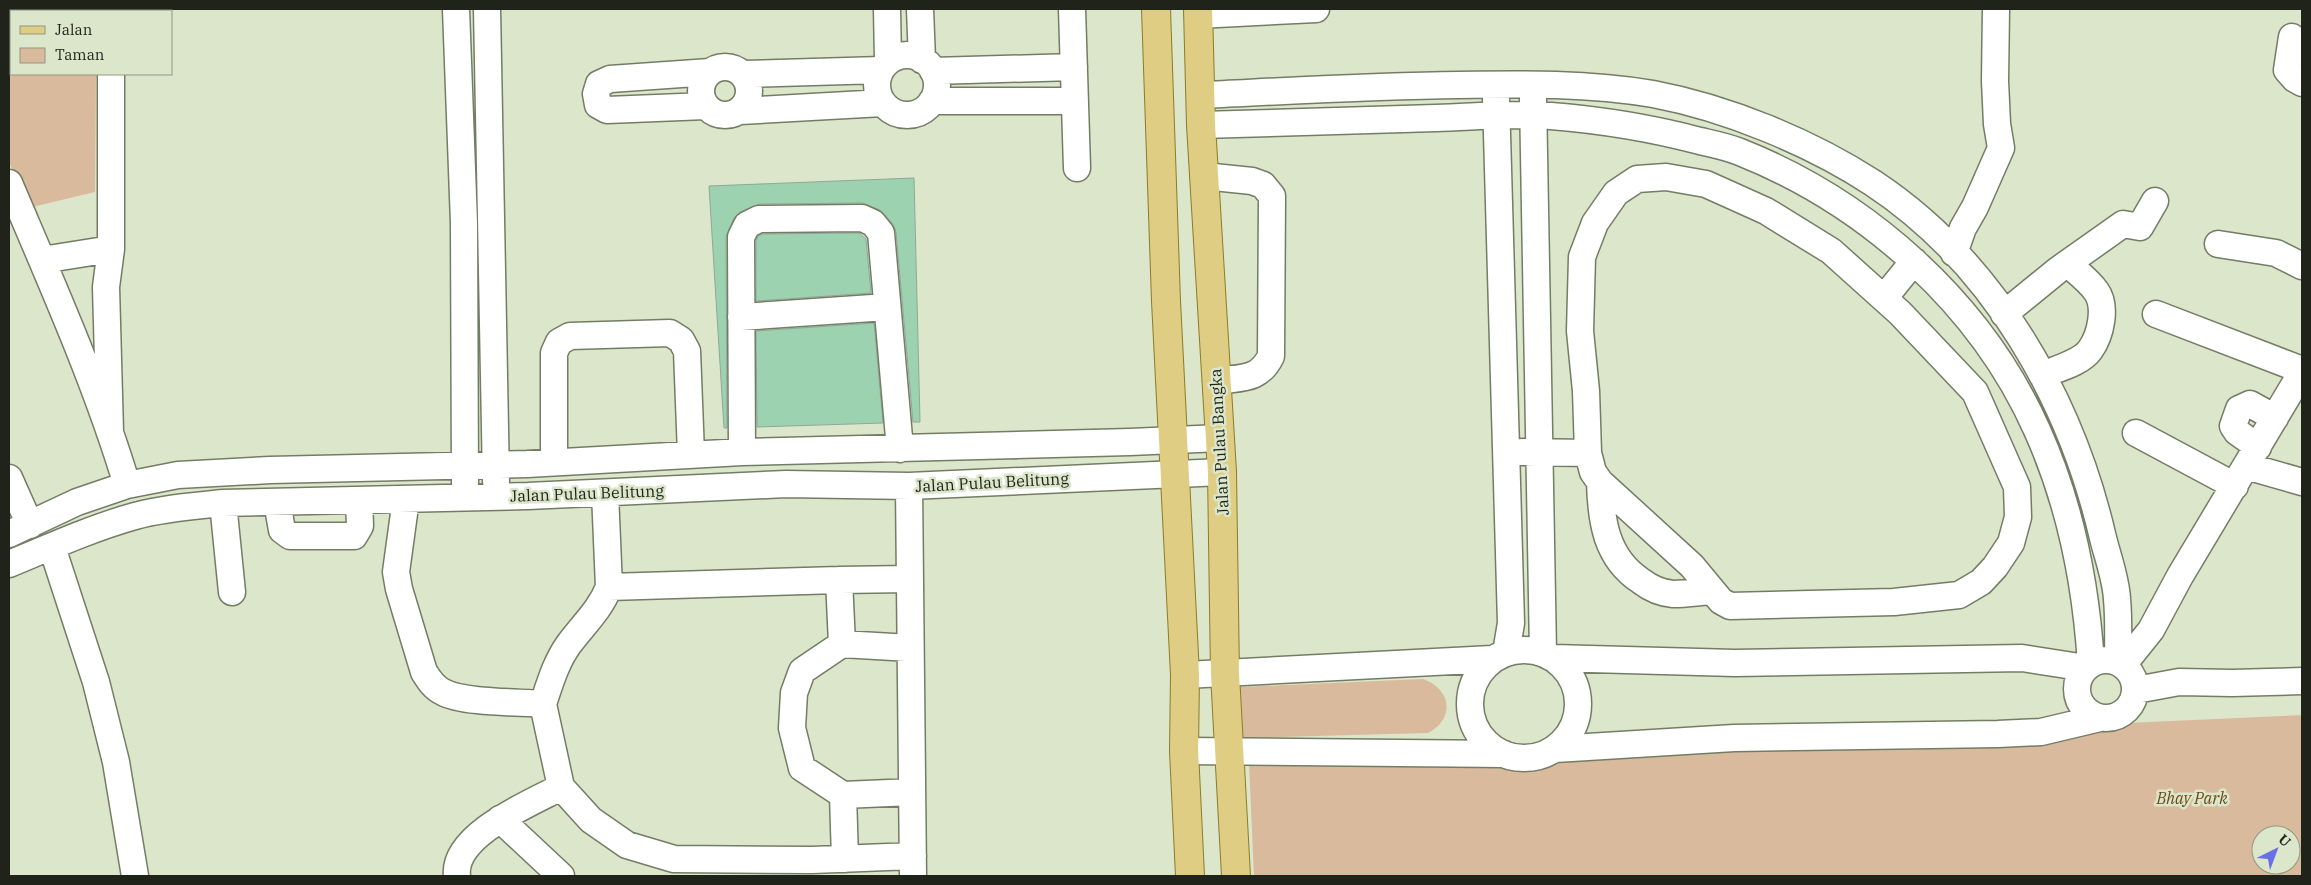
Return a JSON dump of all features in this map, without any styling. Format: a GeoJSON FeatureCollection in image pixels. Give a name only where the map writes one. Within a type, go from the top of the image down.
{"type":"FeatureCollection","features":[{"type":"Feature","properties":{"kind":"main road"},"geometry":{"type":"LineString","coordinates":[[1156,9],[1166,301],[1185,675],[1184,751],[1190,876]]}},
{"type":"Feature","properties":{"kind":"main road","name":"Jalan Pulau Bangka"},"geometry":{"type":"LineString","coordinates":[[1198,12],[1202,94],[1201,125],[1222,472],[1225,674],[1236,876]]}},
{"type":"Feature","properties":{"kind":"street"},"geometry":{"type":"LineString","coordinates":[[456,9],[464,223],[464,465],[466,497]]}},
{"type":"Feature","properties":{"kind":"street"},"geometry":{"type":"LineString","coordinates":[[487,9],[496,497]]}},
{"type":"Feature","properties":{"kind":"street"},"geometry":{"type":"LineString","coordinates":[[887,9],[884,66],[877,81],[878,93],[883,103],[892,111],[902,115],[914,114],[924,110],[932,101],[936,90],[936,79],[928,65],[920,9]]}},
{"type":"Feature","properties":{"kind":"street"},"geometry":{"type":"LineString","coordinates":[[1072,9],[1077,168]]}},
{"type":"Feature","properties":{"kind":"street"},"geometry":{"type":"LineString","coordinates":[[1198,12],[1316,9]]}},
{"type":"Feature","properties":{"kind":"street"},"geometry":{"type":"LineString","coordinates":[[1954,253],[1963,228],[1976,207],[2001,148],[1997,124],[1995,81],[1996,9]]}},
{"type":"Feature","properties":{"kind":"street"},"geometry":{"type":"LineString","coordinates":[[2292,37],[2287,70],[2295,79],[2302,83]]}},
{"type":"Feature","properties":{"kind":"street"},"geometry":{"type":"LineString","coordinates":[[883,103],[740,111],[731,115],[722,115],[713,112],[706,106],[701,88],[704,79],[718,67],[728,66],[743,74],[884,66],[898,56],[910,55],[928,65],[1074,67]]}},
{"type":"Feature","properties":{"kind":"street"},"geometry":{"type":"LineString","coordinates":[[706,106],[607,110],[598,105],[596,94],[599,84],[610,79],[710,72]]}},
{"type":"Feature","properties":{"kind":"street"},"geometry":{"type":"LineString","coordinates":[[740,111],[746,104],[749,96],[749,86],[743,74]]}},
{"type":"Feature","properties":{"kind":"street"},"geometry":{"type":"LineString","coordinates":[[110,432],[106,287],[111,249],[111,75]]}},
{"type":"Feature","properties":{"kind":"street"},"geometry":{"type":"LineString","coordinates":[[1533,82],[1539,452],[1548,656],[1568,673],[1577,692],[1578,703],[1576,719],[1570,733],[1555,749]]}},
{"type":"Feature","properties":{"kind":"street"},"geometry":{"type":"LineString","coordinates":[[1202,94],[1533,82],[1601,87],[1655,95],[1710,109],[1768,130],[1819,152],[1874,184],[1923,223],[1954,253],[2004,314],[2042,375],[2064,419],[2096,510],[2117,596],[2121,663]]}},
{"type":"Feature","properties":{"kind":"street"},"geometry":{"type":"LineString","coordinates":[[1185,675],[1499,656],[1522,649],[1548,656],[1734,663],[2022,658],[2089,666],[2107,660],[2121,663],[2131,673],[2136,690],[2133,701],[2122,714],[2112,718],[2100,718],[2040,732],[1734,738],[1555,749],[1535,757],[1520,758],[1494,750],[1479,735],[1470,715],[1470,694],[1473,684],[1484,666],[1499,656],[1511,623],[1496,84]]}},
{"type":"Feature","properties":{"kind":"street"},"geometry":{"type":"LineString","coordinates":[[932,101],[1075,100]]}},
{"type":"Feature","properties":{"kind":"street"},"geometry":{"type":"LineString","coordinates":[[1201,125],[1533,116],[1620,124],[1687,137],[1739,151],[1796,179],[1841,205],[1881,233],[1914,261],[1967,318],[2007,374],[2037,429],[2057,482],[2077,554],[2088,620],[2089,666],[2078,682],[2078,694],[2085,709],[2100,718]]}},
{"type":"Feature","properties":{"kind":"street"},"geometry":{"type":"LineString","coordinates":[[1204,176],[1252,181],[1263,185],[1272,196],[1270,356],[1265,368],[1256,375],[1217,381]]}},
{"type":"Feature","properties":{"kind":"street"},"geometry":{"type":"LineString","coordinates":[[1666,177],[1706,184],[1766,211],[1831,251],[1884,298],[1975,392],[2017,487],[2018,517],[2011,543],[1995,567],[1981,582],[1960,595],[1894,602],[1730,606],[1721,601],[1692,566],[1600,482],[1593,472],[1588,453],[1586,391],[1580,331],[1582,257],[1595,223],[1616,193],[1637,178],[1666,177]]}},
{"type":"Feature","properties":{"kind":"street"},"geometry":{"type":"LineString","coordinates":[[9,183],[42,260],[110,432],[127,485]]}},
{"type":"Feature","properties":{"kind":"street"},"geometry":{"type":"LineString","coordinates":[[2004,314],[2123,224],[2140,227],[2155,201]]}},
{"type":"Feature","properties":{"kind":"street"},"geometry":{"type":"LineString","coordinates":[[742,452],[740,237],[747,225],[759,219],[862,218],[873,223],[881,233],[900,449]]}},
{"type":"Feature","properties":{"kind":"street"},"geometry":{"type":"LineString","coordinates":[[2218,244],[2276,253],[2302,266]]}},
{"type":"Feature","properties":{"kind":"street"},"geometry":{"type":"LineString","coordinates":[[42,260],[111,249]]}},
{"type":"Feature","properties":{"kind":"street"},"geometry":{"type":"LineString","coordinates":[[1884,298],[1914,261]]}},
{"type":"Feature","properties":{"kind":"street"},"geometry":{"type":"LineString","coordinates":[[2042,375],[2080,358],[2090,350],[2102,316],[2101,301],[2096,291],[2068,264]]}},
{"type":"Feature","properties":{"kind":"street"},"geometry":{"type":"LineString","coordinates":[[741,317],[887,307]]}},
{"type":"Feature","properties":{"kind":"street"},"geometry":{"type":"LineString","coordinates":[[2121,663],[2151,630],[2180,576],[2302,371],[2156,314]]}},
{"type":"Feature","properties":{"kind":"street"},"geometry":{"type":"LineString","coordinates":[[554,462],[554,353],[559,342],[570,336],[670,333],[681,340],[687,351],[692,454]]}},
{"type":"Feature","properties":{"kind":"street"},"geometry":{"type":"LineString","coordinates":[[2246,466],[2233,426],[2239,409],[2250,404],[2275,418]]}},
{"type":"Feature","properties":{"kind":"street"},"geometry":{"type":"LineString","coordinates":[[2136,433],[2302,482]]}},
{"type":"Feature","properties":{"kind":"street","name":"Jalan Pulau Belitung"},"geometry":{"type":"LineString","coordinates":[[19,530],[77,502],[127,485],[178,475],[554,462],[742,452],[1174,441],[1220,438]]}},
{"type":"Feature","properties":{"kind":"street"},"geometry":{"type":"LineString","coordinates":[[1506,451],[1588,453]]}},
{"type":"Feature","properties":{"kind":"street","name":"Jalan Pulau Belitung"},"geometry":{"type":"LineString","coordinates":[[9,564],[52,546],[136,516],[183,506],[223,503],[496,497],[786,484],[909,486],[1222,472]]}},
{"type":"Feature","properties":{"kind":"street"},"geometry":{"type":"LineString","coordinates":[[9,478],[19,530]]}},
{"type":"Feature","properties":{"kind":"street"},"geometry":{"type":"LineString","coordinates":[[1600,482],[1601,514],[1607,540],[1615,556],[1629,574],[1652,589],[1672,594],[1712,591]]}},
{"type":"Feature","properties":{"kind":"street"},"geometry":{"type":"LineString","coordinates":[[605,492],[609,588],[604,599],[568,645],[558,662],[544,704],[561,787],[591,820],[627,845],[674,859],[812,868],[844,859],[913,866],[909,486]]}},
{"type":"Feature","properties":{"kind":"street"},"geometry":{"type":"LineString","coordinates":[[406,499],[396,572],[424,672],[432,684],[443,692],[458,698],[544,704]]}},
{"type":"Feature","properties":{"kind":"street"},"geometry":{"type":"LineString","coordinates":[[277,502],[282,530],[290,536],[354,536],[360,526],[359,500]]}},
{"type":"Feature","properties":{"kind":"street"},"geometry":{"type":"LineString","coordinates":[[223,503],[232,592]]}},
{"type":"Feature","properties":{"kind":"street"},"geometry":{"type":"LineString","coordinates":[[52,546],[96,682],[114,753],[135,876]]}},
{"type":"Feature","properties":{"kind":"street"},"geometry":{"type":"LineString","coordinates":[[609,588],[910,579]]}},
{"type":"Feature","properties":{"kind":"street"},"geometry":{"type":"LineString","coordinates":[[839,580],[842,644]]}},
{"type":"Feature","properties":{"kind":"street"},"geometry":{"type":"LineString","coordinates":[[910,648],[842,644],[802,672],[794,693],[792,728],[802,768],[844,795],[912,792]]}},
{"type":"Feature","properties":{"kind":"street"},"geometry":{"type":"LineString","coordinates":[[2136,690],[2179,682],[2302,681]]}},
{"type":"Feature","properties":{"kind":"street"},"geometry":{"type":"LineString","coordinates":[[1184,751],[1504,754]]}},
{"type":"Feature","properties":{"kind":"street"},"geometry":{"type":"LineString","coordinates":[[457,876],[460,856],[469,842],[500,819],[561,787]]}},
{"type":"Feature","properties":{"kind":"street"},"geometry":{"type":"LineString","coordinates":[[844,795],[844,859]]}},
{"type":"Feature","properties":{"kind":"street"},"geometry":{"type":"LineString","coordinates":[[500,819],[561,876]]}},
{"type":"Feature","properties":{"kind":"green space"},"geometry":{"type":"Polygon","coordinates":[[[9,9],[96,9],[10,10],[10,75],[96,75],[95,192],[28,208],[9,162],[9,9]]]}},
{"type":"Feature","properties":{"kind":"green space"},"geometry":{"type":"Polygon","coordinates":[[[1423,679],[1440,690],[1446,704],[1443,720],[1428,733],[1241,738],[1240,687],[1423,679]]]}},
{"type":"Feature","properties":{"kind":"green space","name":"Bhay Park"},"geometry":{"type":"Polygon","coordinates":[[[2302,715],[2302,876],[1254,876],[1249,763],[2302,715]]]}},
{"type":"Feature","properties":{"kind":"building"},"geometry":{"type":"Polygon","coordinates":[[[914,178],[920,422],[913,422],[896,232],[893,224],[880,210],[862,203],[759,204],[740,212],[734,218],[726,237],[727,428],[724,428],[709,186],[914,178]]]}},
{"type":"Feature","properties":{"kind":"building"},"geometry":{"type":"Polygon","coordinates":[[[859,233],[866,239],[871,293],[756,301],[756,241],[758,236],[763,234],[859,233]]]}},
{"type":"Feature","properties":{"kind":"building"},"geometry":{"type":"Polygon","coordinates":[[[874,323],[883,423],[757,427],[756,331],[874,323]]]}}]}
